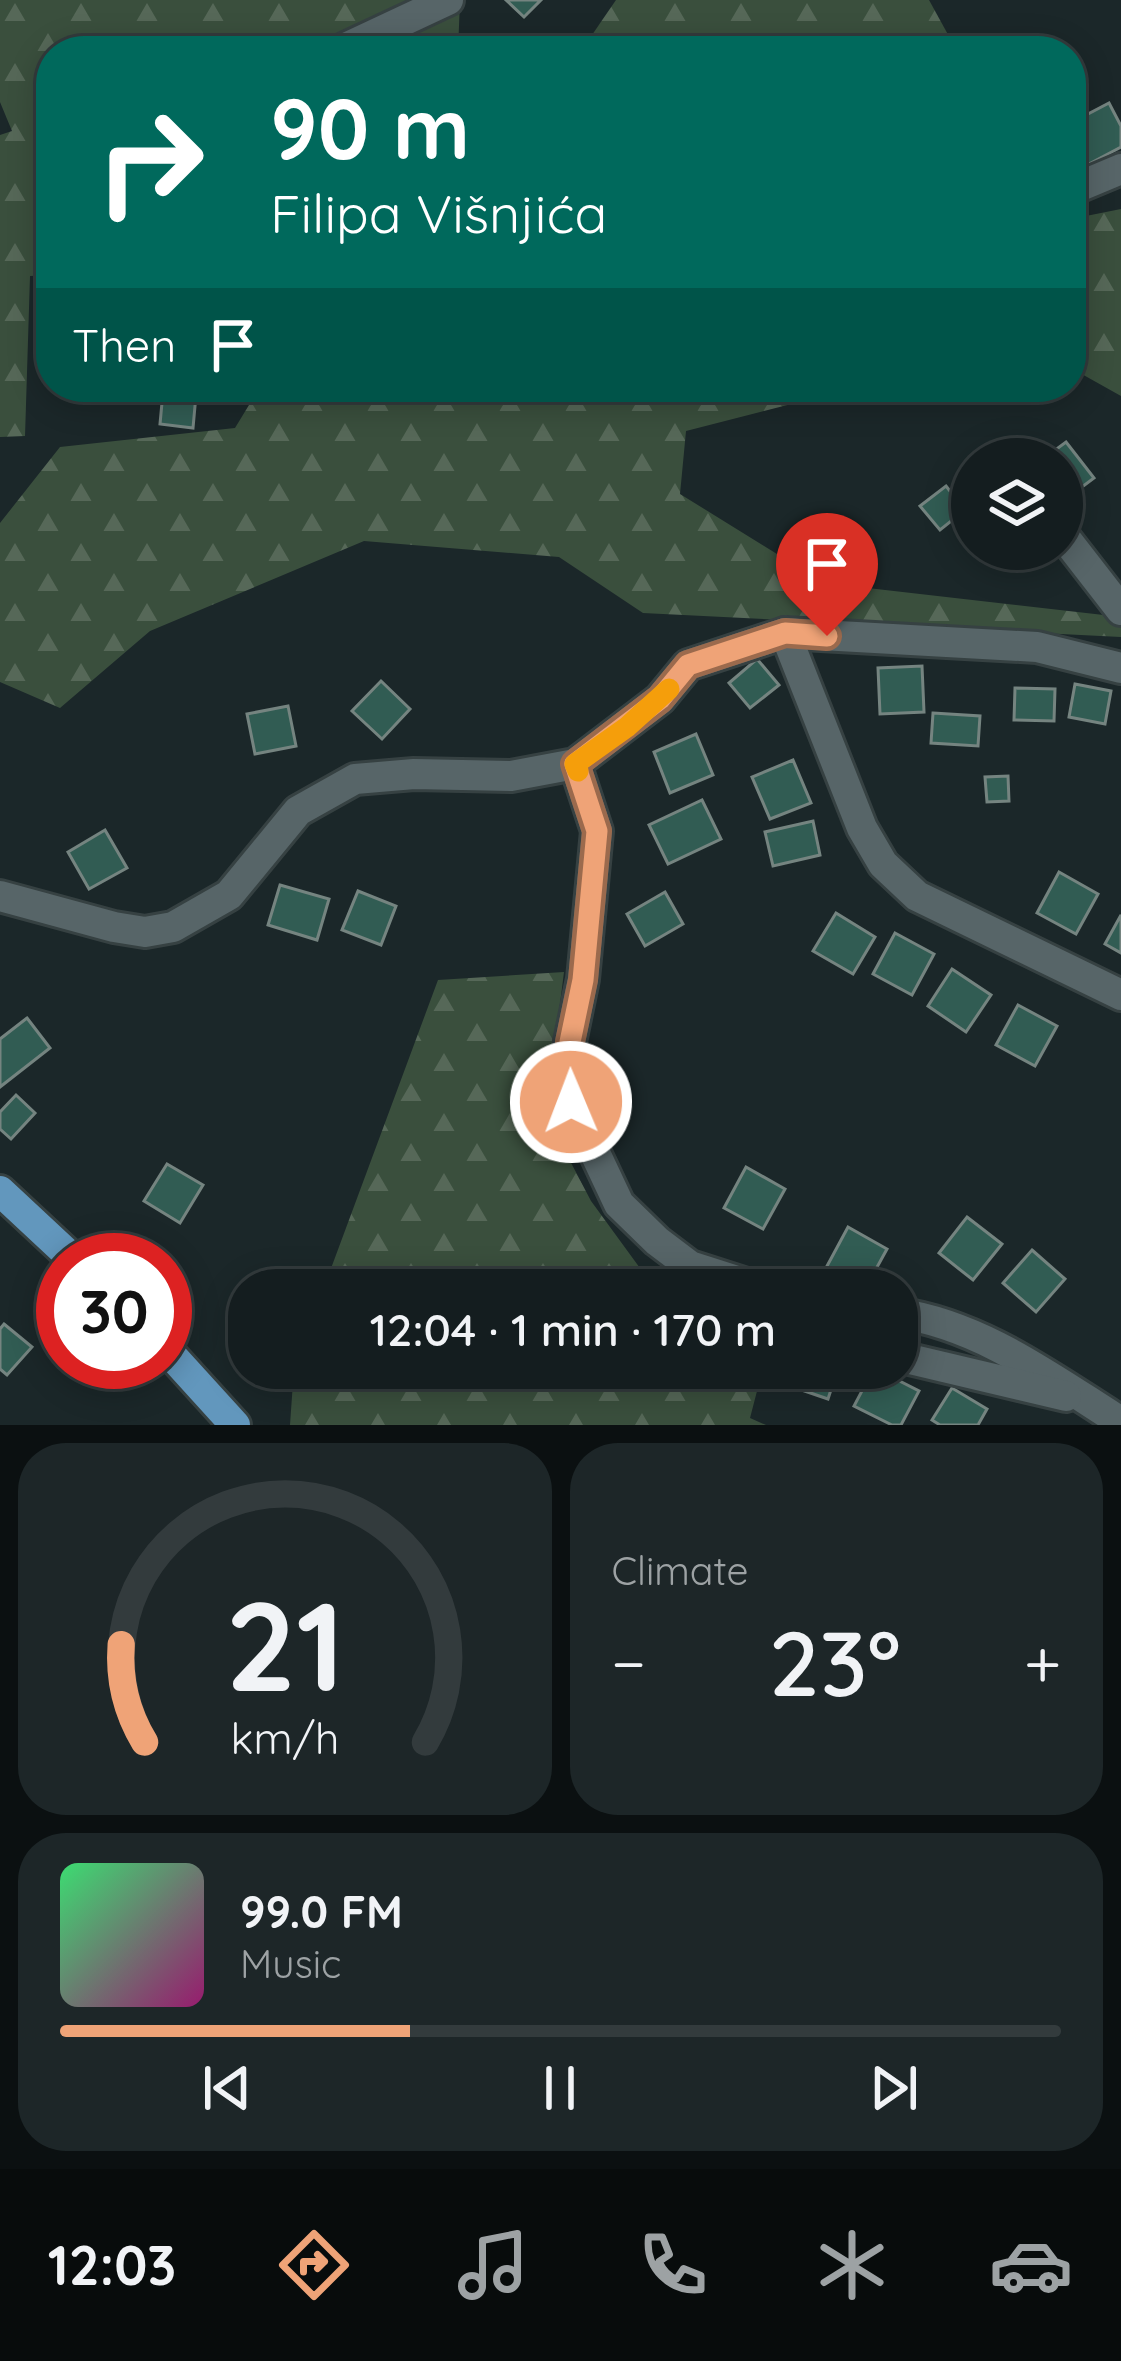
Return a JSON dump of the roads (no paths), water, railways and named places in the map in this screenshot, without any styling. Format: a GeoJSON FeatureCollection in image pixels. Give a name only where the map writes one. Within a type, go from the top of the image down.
{"type":"FeatureCollection","features":[{"type":"Feature","properties":{"kind":"main road"},"geometry":{"type":"LineString","coordinates":[[0,1191],[45,1233]]}},
{"type":"Feature","properties":{"kind":"main road"},"geometry":{"type":"LineString","coordinates":[[192,1377],[236,1425]]}},
{"type":"Feature","properties":{"kind":"street"},"geometry":{"type":"LineString","coordinates":[[371,36],[448,0]]}},
{"type":"Feature","properties":{"kind":"street"},"geometry":{"type":"LineString","coordinates":[[1086,184],[1121,169]]}},
{"type":"Feature","properties":{"kind":"street"},"geometry":{"type":"LineString","coordinates":[[1083,561],[1121,610]]}},
{"type":"Feature","properties":{"kind":"street"},"geometry":{"type":"LineString","coordinates":[[785,633],[862,828],[883,864],[917,896],[1121,995]]}},
{"type":"Feature","properties":{"kind":"street"},"geometry":{"type":"LineString","coordinates":[[0,896],[114,927],[146,932],[173,927],[229,895],[298,811],[355,779],[414,774],[511,776],[575,764],[660,699],[688,665],[785,633],[1037,647],[1121,668]]}},
{"type":"Feature","properties":{"kind":"street"},"geometry":{"type":"LineString","coordinates":[[575,764],[597,831],[583,980],[570,1042],[571,1102],[619,1204],[657,1241],[700,1269]]}},
{"type":"Feature","properties":{"kind":"street"},"geometry":{"type":"LineString","coordinates":[[918,1316],[934,1319],[1025,1360],[1121,1422]]}},
{"type":"Feature","properties":{"kind":"street"},"geometry":{"type":"LineString","coordinates":[[918,1360],[1088,1401]]}}]}
